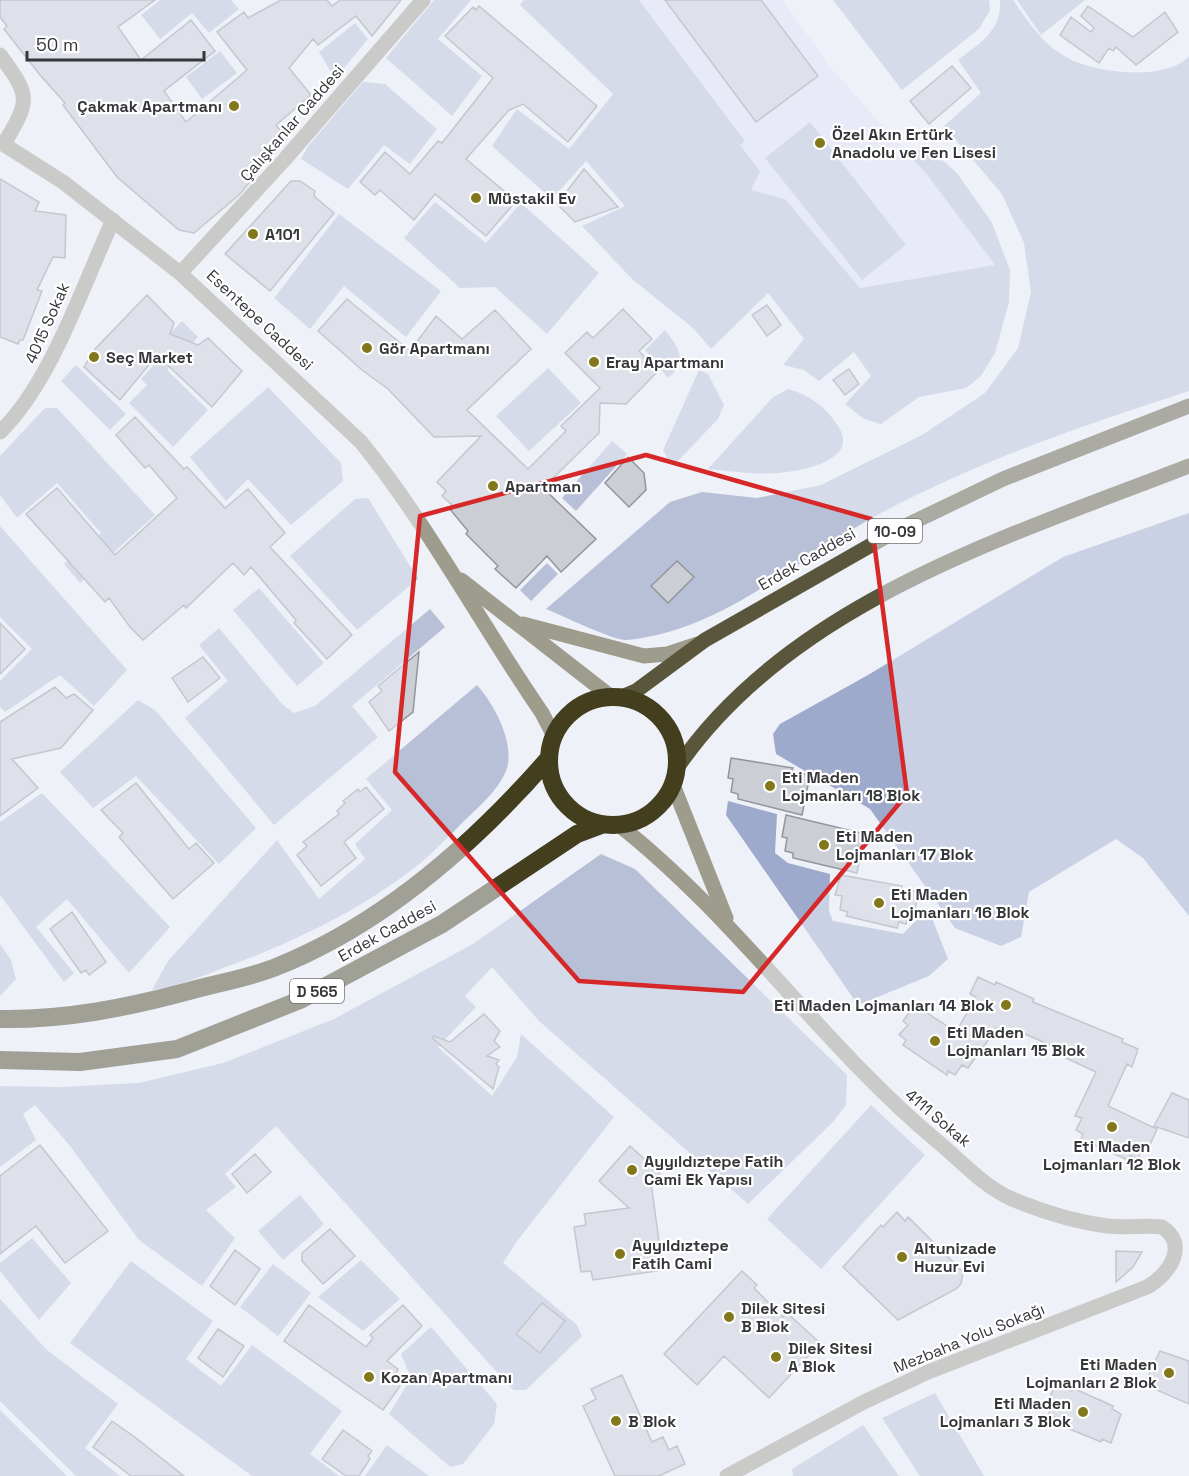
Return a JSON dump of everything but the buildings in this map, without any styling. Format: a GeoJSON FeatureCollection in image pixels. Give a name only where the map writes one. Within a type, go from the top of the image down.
{"type":"FeatureCollection","features":[{"type":"Feature","properties":{"kind":"highway","name":"Esentepe Caddesi"},"geometry":{"type":"LineString","coordinates":[[616,696],[638,701],[664,721],[677,751],[675,776]]}},
{"type":"Feature","properties":{"kind":"highway"},"geometry":{"type":"LineString","coordinates":[[610,825],[580,816],[563,801],[555,788],[549,758],[554,736],[561,723],[582,704],[616,696]]}},
{"type":"Feature","properties":{"kind":"highway","name":"Erdek Caddesi"},"geometry":{"type":"LineString","coordinates":[[0,1019],[33,1019],[90,1013],[152,1001],[275,967],[348,932],[412,888],[465,847],[549,758]]}},
{"type":"Feature","properties":{"kind":"highway","name":"D 565"},"geometry":{"type":"LineString","coordinates":[[610,825],[636,821],[652,813],[664,800],[675,776]]}},
{"type":"Feature","properties":{"kind":"highway","name":"Erdek Caddesi"},"geometry":{"type":"LineString","coordinates":[[0,1060],[80,1062],[177,1048],[300,1000],[442,924],[577,834],[610,825]]}},
{"type":"Feature","properties":{"kind":"main road","name":"Erdek Caddesi"},"geometry":{"type":"LineString","coordinates":[[616,696],[636,691],[705,640],[901,528],[1003,479],[1189,406]]}},
{"type":"Feature","properties":{"kind":"main road"},"geometry":{"type":"LineString","coordinates":[[675,776],[700,734],[787,653],[887,590],[1006,537],[1189,466]]}},
{"type":"Feature","properties":{"kind":"street","name":"Çalışkanlar Caddesi"},"geometry":{"type":"LineString","coordinates":[[182,271],[285,159],[423,0]]}},
{"type":"Feature","properties":{"kind":"street"},"geometry":{"type":"LineString","coordinates":[[0,55],[19,81],[24,95],[22,112],[2,143]]}},
{"type":"Feature","properties":{"kind":"street","name":"Esentepe Caddesi"},"geometry":{"type":"LineString","coordinates":[[2,143],[63,182],[182,271],[361,442],[380,466],[450,571],[542,712],[554,736]]}},
{"type":"Feature","properties":{"kind":"street","name":"4015 Sokak"},"geometry":{"type":"LineString","coordinates":[[0,432],[26,403],[42,377],[112,220]]}},
{"type":"Feature","properties":{"kind":"street","name":"Esentepe Caddesi"},"geometry":{"type":"LineString","coordinates":[[450,571],[616,696]]}},
{"type":"Feature","properties":{"kind":"street"},"geometry":{"type":"LineString","coordinates":[[514,621],[644,656],[667,654],[705,640]]}},
{"type":"Feature","properties":{"kind":"street","name":"4111 Sokak"},"geometry":{"type":"LineString","coordinates":[[675,776],[728,924]]}},
{"type":"Feature","properties":{"kind":"street","name":"4111 Sokak"},"geometry":{"type":"LineString","coordinates":[[610,825],[656,855],[728,924],[894,1105],[983,1181],[1011,1198],[1063,1216],[1108,1226],[1162,1227],[1176,1236],[1180,1244]]}},
{"type":"Feature","properties":{"kind":"street","name":"Mezbaha Yolu Sokağı"},"geometry":{"type":"LineString","coordinates":[[727,1476],[864,1402],[928,1372],[1147,1287],[1170,1269],[1181,1250],[1180,1244]]}},
{"type":"Feature","properties":{"kind":"highlighted area"},"geometry":{"type":"Polygon","coordinates":[[[646,455],[871,519],[907,794],[743,992],[579,981],[395,772],[420,516],[646,455]]]}},
{"type":"Feature","properties":{"kind":"shaded area"},"geometry":{"type":"Polygon","coordinates":[[[160,0],[231,0],[239,9],[209,33],[192,13],[160,39],[141,15],[160,0]]]}},
{"type":"Feature","properties":{"kind":"shaded area"},"geometry":{"type":"Polygon","coordinates":[[[434,0],[471,0],[438,39],[482,76],[452,116],[386,58],[434,0]]]}},
{"type":"Feature","properties":{"kind":"shaded area"},"geometry":{"type":"Polygon","coordinates":[[[524,0],[639,0],[745,141],[740,145],[760,171],[751,190],[785,199],[860,288],[995,265],[928,176],[905,150],[931,150],[957,173],[992,223],[1010,270],[1009,302],[995,353],[981,376],[966,388],[919,397],[881,424],[864,419],[845,404],[871,376],[854,352],[819,381],[804,370],[783,365],[804,339],[768,293],[711,349],[693,328],[632,279],[582,226],[625,206],[586,161],[552,199],[492,146],[517,109],[569,149],[613,94],[520,5],[524,0]]]}},
{"type":"Feature","properties":{"kind":"shaded area","name":"Özel Akın Ertürk Anadolu ve Fen Lisesi"},"geometry":{"type":"Polygon","coordinates":[[[639,0],[783,0],[830,67],[928,176],[996,265],[860,288],[785,199],[751,190],[740,144],[745,141],[639,0]]]}},
{"type":"Feature","properties":{"kind":"shaded area"},"geometry":{"type":"Polygon","coordinates":[[[833,0],[989,0],[990,10],[979,29],[902,90],[833,0]]]}},
{"type":"Feature","properties":{"kind":"shaded area"},"geometry":{"type":"Polygon","coordinates":[[[1000,0],[1013,0],[1036,32],[1050,46],[1078,63],[1111,71],[1148,72],[1179,64],[1189,56],[1189,391],[1032,445],[956,476],[881,513],[728,607],[663,634],[627,640],[620,639],[546,609],[670,502],[702,492],[757,498],[821,485],[922,435],[985,393],[1018,348],[1031,292],[1024,243],[1002,194],[944,126],[981,93],[958,60],[981,42],[993,28],[1000,11],[1000,0]]]}},
{"type":"Feature","properties":{"kind":"shaded area"},"geometry":{"type":"Polygon","coordinates":[[[1017,0],[1085,0],[1041,35],[1017,0]]]}},
{"type":"Feature","properties":{"kind":"shaded area"},"geometry":{"type":"Polygon","coordinates":[[[355,23],[368,39],[335,79],[319,52],[355,23]]]}},
{"type":"Feature","properties":{"kind":"shaded area"},"geometry":{"type":"Polygon","coordinates":[[[220,51],[237,73],[202,99],[186,77],[220,51]]]}},
{"type":"Feature","properties":{"kind":"shaded area"},"geometry":{"type":"Polygon","coordinates":[[[363,82],[385,84],[437,129],[410,164],[384,145],[348,189],[301,159],[309,145],[363,82]]]}},
{"type":"Feature","properties":{"kind":"shaded area"},"geometry":{"type":"Polygon","coordinates":[[[810,122],[906,245],[862,280],[765,158],[810,122]]]}},
{"type":"Feature","properties":{"kind":"shaded area"},"geometry":{"type":"Polygon","coordinates":[[[435,202],[486,243],[521,203],[599,273],[547,334],[495,287],[460,288],[404,238],[435,202]]]}},
{"type":"Feature","properties":{"kind":"shaded area"},"geometry":{"type":"Polygon","coordinates":[[[339,214],[441,291],[406,337],[344,286],[310,329],[274,298],[339,214]]]}},
{"type":"Feature","properties":{"kind":"shaded area"},"geometry":{"type":"Polygon","coordinates":[[[182,321],[198,337],[167,370],[208,410],[173,447],[129,403],[147,385],[141,379],[159,359],[152,352],[182,321]]]}},
{"type":"Feature","properties":{"kind":"shaded area"},"geometry":{"type":"Polygon","coordinates":[[[665,330],[677,348],[680,360],[668,378],[645,350],[665,330]]]}},
{"type":"Feature","properties":{"kind":"shaded area"},"geometry":{"type":"Polygon","coordinates":[[[76,365],[126,414],[110,430],[61,381],[76,365]]]}},
{"type":"Feature","properties":{"kind":"shaded area"},"geometry":{"type":"Polygon","coordinates":[[[548,368],[581,403],[529,451],[496,416],[548,368]]]}},
{"type":"Feature","properties":{"kind":"shaded area"},"geometry":{"type":"Polygon","coordinates":[[[699,370],[708,374],[724,405],[718,419],[677,462],[668,459],[663,450],[699,370]]]}},
{"type":"Feature","properties":{"kind":"shaded area"},"geometry":{"type":"Polygon","coordinates":[[[268,387],[341,463],[343,481],[291,525],[248,479],[226,501],[190,457],[268,387]]]}},
{"type":"Feature","properties":{"kind":"shaded area"},"geometry":{"type":"Polygon","coordinates":[[[788,389],[810,398],[823,408],[838,426],[843,438],[842,447],[835,455],[813,466],[777,473],[708,469],[772,398],[788,389]]]}},
{"type":"Feature","properties":{"kind":"shaded area"},"geometry":{"type":"Polygon","coordinates":[[[45,408],[57,408],[155,515],[80,583],[64,564],[101,533],[57,483],[17,518],[0,495],[0,456],[45,408]]]}},
{"type":"Feature","properties":{"kind":"shaded area"},"geometry":{"type":"Polygon","coordinates":[[[612,441],[627,454],[576,511],[562,498],[612,441]]]}},
{"type":"Feature","properties":{"kind":"shaded area"},"geometry":{"type":"Polygon","coordinates":[[[368,498],[418,579],[357,630],[290,556],[355,499],[368,498]]]}},
{"type":"Feature","properties":{"kind":"shaded area"},"geometry":{"type":"Polygon","coordinates":[[[1189,513],[1189,916],[1143,858],[1116,839],[1029,892],[1021,937],[1001,946],[955,928],[870,809],[776,754],[773,734],[780,724],[868,675],[1063,557],[1189,513]]]}},
{"type":"Feature","properties":{"kind":"shaded area"},"geometry":{"type":"Polygon","coordinates":[[[0,526],[127,670],[94,706],[60,675],[5,712],[0,707],[0,681],[32,649],[0,617],[0,526]]]}},
{"type":"Feature","properties":{"kind":"shaded area"},"geometry":{"type":"Polygon","coordinates":[[[547,563],[558,574],[531,601],[520,590],[547,563]]]}},
{"type":"Feature","properties":{"kind":"shaded area"},"geometry":{"type":"Polygon","coordinates":[[[259,588],[324,663],[297,686],[233,610],[259,588]]]}},
{"type":"Feature","properties":{"kind":"shaded area"},"geometry":{"type":"Polygon","coordinates":[[[430,609],[445,627],[352,706],[378,737],[274,825],[185,718],[228,681],[199,645],[219,628],[282,704],[294,713],[315,706],[430,609]]]}},
{"type":"Feature","properties":{"kind":"shaded area"},"geometry":{"type":"Polygon","coordinates":[[[477,685],[490,702],[504,733],[509,754],[506,772],[490,795],[436,849],[397,881],[330,922],[203,976],[152,990],[168,961],[277,840],[319,899],[365,859],[355,844],[392,810],[366,779],[477,685]]]}},
{"type":"Feature","properties":{"kind":"shaded area"},"geometry":{"type":"Polygon","coordinates":[[[138,700],[155,710],[256,828],[219,864],[136,776],[93,808],[60,772],[138,700]]]}},
{"type":"Feature","properties":{"kind":"shaded area"},"geometry":{"type":"Polygon","coordinates":[[[42,793],[170,927],[129,973],[67,899],[36,927],[74,973],[64,982],[0,895],[0,822],[42,793]]]}},
{"type":"Feature","properties":{"kind":"shaded area"},"geometry":{"type":"Polygon","coordinates":[[[728,801],[777,814],[775,853],[788,863],[830,874],[829,911],[833,921],[903,934],[928,908],[948,959],[929,976],[858,1005],[726,815],[728,801]]]}},
{"type":"Feature","properties":{"kind":"shaded area"},"geometry":{"type":"Polygon","coordinates":[[[601,854],[635,869],[847,1075],[846,1105],[833,1122],[748,1204],[539,1021],[492,967],[465,996],[476,1007],[438,1047],[492,1096],[517,1057],[521,1034],[614,1117],[517,1241],[503,1263],[577,1325],[582,1336],[526,1390],[513,1390],[276,1126],[225,1174],[236,1187],[206,1210],[235,1238],[202,1286],[139,1240],[70,1146],[35,1105],[23,1114],[36,1140],[0,1167],[0,1086],[61,1087],[139,1083],[223,1063],[334,1019],[473,944],[601,854]]]}},
{"type":"Feature","properties":{"kind":"shaded area"},"geometry":{"type":"Polygon","coordinates":[[[0,944],[11,960],[16,979],[0,996],[0,944]]]}},
{"type":"Feature","properties":{"kind":"shaded area"},"geometry":{"type":"Polygon","coordinates":[[[871,1105],[925,1155],[821,1269],[767,1219],[871,1105]]]}},
{"type":"Feature","properties":{"kind":"shaded area"},"geometry":{"type":"Polygon","coordinates":[[[300,1195],[324,1224],[283,1260],[258,1231],[300,1195]]]}},
{"type":"Feature","properties":{"kind":"shaded area"},"geometry":{"type":"Polygon","coordinates":[[[32,1238],[71,1283],[39,1320],[0,1271],[0,1263],[32,1238]]]}},
{"type":"Feature","properties":{"kind":"shaded area"},"geometry":{"type":"Polygon","coordinates":[[[361,1260],[400,1299],[363,1331],[318,1297],[361,1260]]]}},
{"type":"Feature","properties":{"kind":"shaded area"},"geometry":{"type":"Polygon","coordinates":[[[131,1261],[213,1321],[186,1359],[221,1386],[252,1345],[342,1411],[310,1454],[339,1476],[252,1476],[70,1343],[131,1261]]]}},
{"type":"Feature","properties":{"kind":"shaded area"},"geometry":{"type":"Polygon","coordinates":[[[273,1264],[311,1293],[278,1336],[240,1307],[273,1264]]]}},
{"type":"Feature","properties":{"kind":"shaded area"},"geometry":{"type":"Polygon","coordinates":[[[0,1299],[47,1350],[118,1404],[85,1448],[120,1476],[76,1476],[0,1401],[0,1299]]]}},
{"type":"Feature","properties":{"kind":"shaded area"},"geometry":{"type":"Polygon","coordinates":[[[431,1327],[497,1404],[494,1424],[463,1464],[450,1467],[389,1414],[411,1378],[401,1354],[431,1327]]]}},
{"type":"Feature","properties":{"kind":"shaded area"},"geometry":{"type":"Polygon","coordinates":[[[935,1393],[984,1476],[920,1476],[882,1418],[935,1393]]]}},
{"type":"Feature","properties":{"kind":"shaded area"},"geometry":{"type":"Polygon","coordinates":[[[0,1410],[67,1476],[0,1476],[0,1410]]]}},
{"type":"Feature","properties":{"kind":"shaded area"},"geometry":{"type":"Polygon","coordinates":[[[863,1425],[899,1476],[793,1476],[792,1469],[863,1425]]]}},
{"type":"Feature","properties":{"kind":"shaded area"},"geometry":{"type":"Polygon","coordinates":[[[387,1445],[429,1476],[365,1476],[387,1445]]]}},
{"type":"Feature","properties":{"kind":"place","name":"Çakmak Apartmanı"},"geometry":{"type":"Point","coordinates":[234,106]}},
{"type":"Feature","properties":{"kind":"place","name":"Özel Akın Ertürk Anadolu ve Fen Lisesi"},"geometry":{"type":"Point","coordinates":[820,143]}},
{"type":"Feature","properties":{"kind":"place","name":"Müstakil Ev"},"geometry":{"type":"Point","coordinates":[476,198]}},
{"type":"Feature","properties":{"kind":"place","name":"A101"},"geometry":{"type":"Point","coordinates":[253,234]}},
{"type":"Feature","properties":{"kind":"place","name":"Gör Apartmanı"},"geometry":{"type":"Point","coordinates":[367,348]}},
{"type":"Feature","properties":{"kind":"place","name":"Seç Market"},"geometry":{"type":"Point","coordinates":[94,357]}},
{"type":"Feature","properties":{"kind":"place","name":"Eray Apartmanı"},"geometry":{"type":"Point","coordinates":[594,362]}},
{"type":"Feature","properties":{"kind":"place","name":"Apartman"},"geometry":{"type":"Point","coordinates":[493,486]}},
{"type":"Feature","properties":{"kind":"place","name":"Eti Maden Lojmanları 18 Blok"},"geometry":{"type":"Point","coordinates":[770,786]}},
{"type":"Feature","properties":{"kind":"place","name":"Eti Maden Lojmanları 17 Blok"},"geometry":{"type":"Point","coordinates":[824,845]}},
{"type":"Feature","properties":{"kind":"place","name":"Eti Maden Lojmanları 16 Blok"},"geometry":{"type":"Point","coordinates":[879,903]}},
{"type":"Feature","properties":{"kind":"place","name":"Eti Maden Lojmanları 14 Blok"},"geometry":{"type":"Point","coordinates":[1006,1005]}},
{"type":"Feature","properties":{"kind":"place","name":"Eti Maden Lojmanları 15 Blok"},"geometry":{"type":"Point","coordinates":[935,1041]}},
{"type":"Feature","properties":{"kind":"place","name":"Eti Maden Lojmanları 12 Blok"},"geometry":{"type":"Point","coordinates":[1112,1127]}},
{"type":"Feature","properties":{"kind":"place","name":"Ayyıldıztepe Fatih Cami Ek Yapısı"},"geometry":{"type":"Point","coordinates":[632,1170]}},
{"type":"Feature","properties":{"kind":"place","name":"Ayyıldıztepe Fatih Cami"},"geometry":{"type":"Point","coordinates":[620,1254]}},
{"type":"Feature","properties":{"kind":"place","name":"Altunizade Huzur Evi"},"geometry":{"type":"Point","coordinates":[902,1257]}},
{"type":"Feature","properties":{"kind":"place","name":"Dilek Sitesi B Blok"},"geometry":{"type":"Point","coordinates":[729,1317]}},
{"type":"Feature","properties":{"kind":"place","name":"Dilek Sitesi A Blok"},"geometry":{"type":"Point","coordinates":[776,1357]}},
{"type":"Feature","properties":{"kind":"place","name":"Eti Maden Lojmanları 2 Blok"},"geometry":{"type":"Point","coordinates":[1169,1373]}},
{"type":"Feature","properties":{"kind":"place","name":"Kozan Apartmanı"},"geometry":{"type":"Point","coordinates":[369,1377]}},
{"type":"Feature","properties":{"kind":"place","name":"Eti Maden Lojmanları 3 Blok"},"geometry":{"type":"Point","coordinates":[1083,1412]}},
{"type":"Feature","properties":{"kind":"place","name":"B Blok"},"geometry":{"type":"Point","coordinates":[616,1421]}}]}
